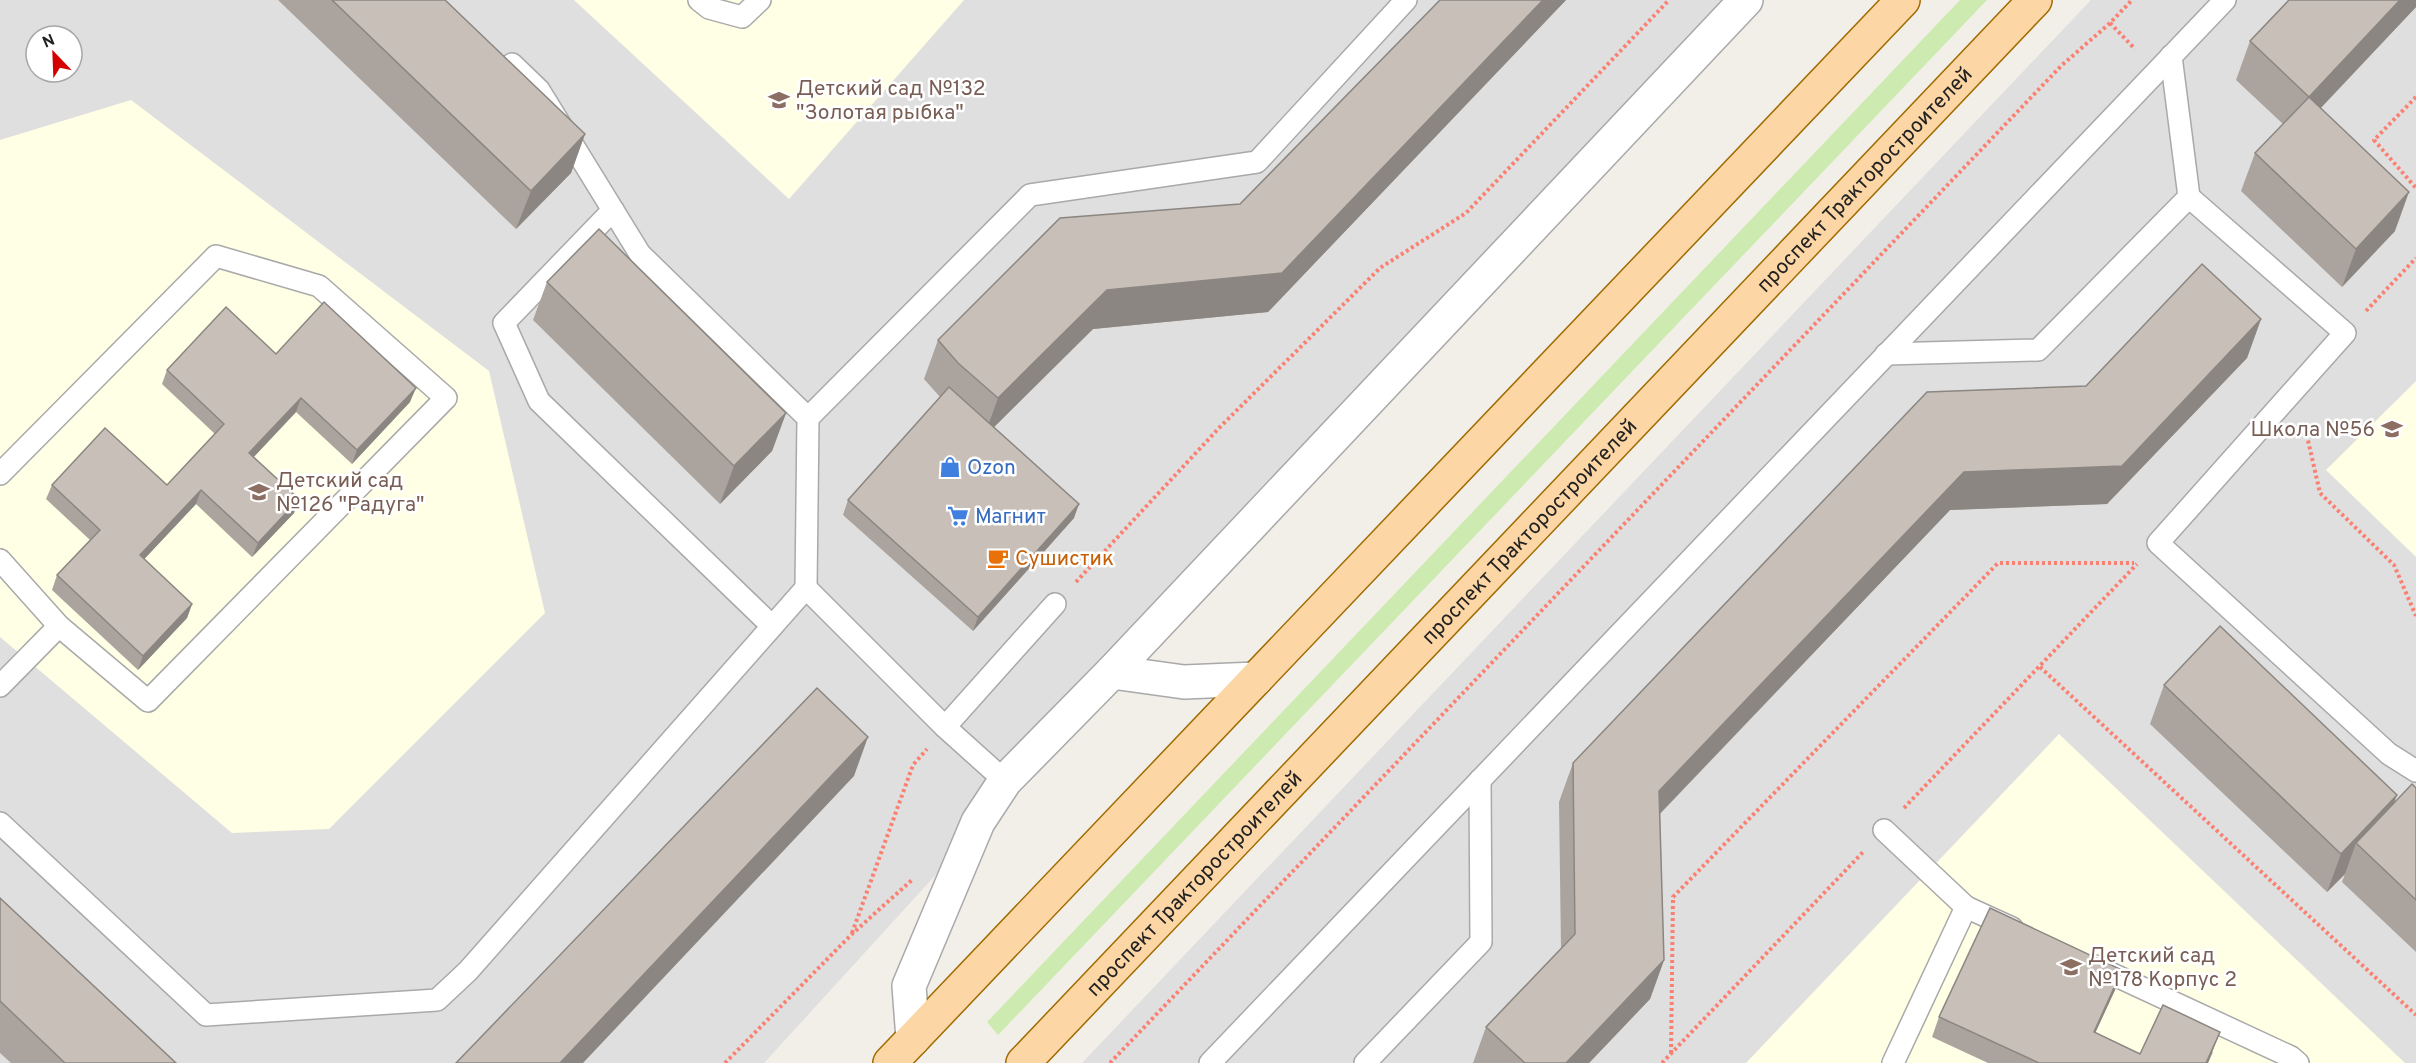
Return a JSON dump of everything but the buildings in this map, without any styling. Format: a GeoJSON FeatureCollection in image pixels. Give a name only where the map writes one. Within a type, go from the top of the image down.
{"type":"FeatureCollection","features":[{"type":"Feature","properties":{"kind":"main road"},"geometry":{"type":"LineString","coordinates":[[890,1063],[1903,0]]}},
{"type":"Feature","properties":{"kind":"main road","name":"проспект Тракторостроителей"},"geometry":{"type":"LineString","coordinates":[[1023,1063],[2035,0]]}},
{"type":"Feature","properties":{"kind":"street"},"geometry":{"type":"LineString","coordinates":[[913,1039],[909,986],[978,822],[1005,781],[1112,672],[1746,0]]}},
{"type":"Feature","properties":{"kind":"street"},"geometry":{"type":"LineString","coordinates":[[1112,672],[1184,682],[1256,679]]}},
{"type":"Feature","properties":{"kind":"lane"},"geometry":{"type":"LineString","coordinates":[[699,0],[709,8],[742,17],[760,0]]}},
{"type":"Feature","properties":{"kind":"lane"},"geometry":{"type":"LineString","coordinates":[[0,823],[207,1015],[437,1000],[476,962],[806,588],[808,418],[1030,195],[1257,162],[1406,0]]}},
{"type":"Feature","properties":{"kind":"lane"},"geometry":{"type":"LineString","coordinates":[[1210,1063],[2225,0]]}},
{"type":"Feature","properties":{"kind":"lane"},"geometry":{"type":"LineString","coordinates":[[496,49],[539,90],[640,254],[808,418]]}},
{"type":"Feature","properties":{"kind":"lane"},"geometry":{"type":"LineString","coordinates":[[2164,64],[2189,197],[2345,333],[2158,543],[2389,754],[2416,771]]}},
{"type":"Feature","properties":{"kind":"lane"},"geometry":{"type":"LineString","coordinates":[[1886,354],[2038,350],[2189,197]]}},
{"type":"Feature","properties":{"kind":"lane"},"geometry":{"type":"LineString","coordinates":[[613,210],[504,323],[539,401],[772,626]]}},
{"type":"Feature","properties":{"kind":"lane"},"geometry":{"type":"LineString","coordinates":[[0,474],[216,256],[319,286],[446,398],[148,701],[59,626],[0,560]]}},
{"type":"Feature","properties":{"kind":"lane"},"geometry":{"type":"LineString","coordinates":[[806,588],[945,727],[1005,781]]}},
{"type":"Feature","properties":{"kind":"lane"},"geometry":{"type":"LineString","coordinates":[[945,727],[1055,604]]}},
{"type":"Feature","properties":{"kind":"lane"},"geometry":{"type":"LineString","coordinates":[[0,686],[59,626]]}},
{"type":"Feature","properties":{"kind":"lane"},"geometry":{"type":"LineString","coordinates":[[1365,1063],[1481,942],[1480,780]]}},
{"type":"Feature","properties":{"kind":"lane"},"geometry":{"type":"LineString","coordinates":[[1884,830],[1966,907],[2031,937]]}},
{"type":"Feature","properties":{"kind":"lane"},"geometry":{"type":"LineString","coordinates":[[1893,1063],[1966,907]]}},
{"type":"Feature","properties":{"kind":"lane"},"geometry":{"type":"LineString","coordinates":[[2074,957],[2292,1061]]}},
{"type":"Feature","properties":{"kind":"path"},"geometry":{"type":"LineString","coordinates":[[1055,604],[1219,428],[1380,268],[1466,213],[1669,0]]}},
{"type":"Feature","properties":{"kind":"path"},"geometry":{"type":"LineString","coordinates":[[1110,1063],[2061,66],[2110,24],[2132,0]]}},
{"type":"Feature","properties":{"kind":"path"},"geometry":{"type":"LineString","coordinates":[[2110,24],[2164,64]]}},
{"type":"Feature","properties":{"kind":"path"},"geometry":{"type":"LineString","coordinates":[[2416,97],[2374,140],[2416,188]]}},
{"type":"Feature","properties":{"kind":"path"},"geometry":{"type":"LineString","coordinates":[[2345,333],[2416,258]]}},
{"type":"Feature","properties":{"kind":"path"},"geometry":{"type":"LineString","coordinates":[[2296,387],[2320,493],[2394,565],[2416,616]]}},
{"type":"Feature","properties":{"kind":"path"},"geometry":{"type":"LineString","coordinates":[[1662,1063],[2139,562],[1998,563],[1673,897],[1671,1053]]}},
{"type":"Feature","properties":{"kind":"path"},"geometry":{"type":"LineString","coordinates":[[2040,667],[2416,1015]]}},
{"type":"Feature","properties":{"kind":"path"},"geometry":{"type":"LineString","coordinates":[[852,934],[913,765],[945,727]]}},
{"type":"Feature","properties":{"kind":"path"},"geometry":{"type":"LineString","coordinates":[[725,1063],[852,934],[919,874]]}},
{"type":"Feature","properties":{"kind":"shaded area"},"geometry":{"type":"Polygon","coordinates":[[[0,0],[1734,0],[764,1063],[0,1063],[0,0]]]}},
{"type":"Feature","properties":{"kind":"shaded area","name":"Детский сад №132 \"Золотая рыбка\""},"geometry":{"type":"Polygon","coordinates":[[[574,0],[964,0],[789,199],[574,0]]]}},
{"type":"Feature","properties":{"kind":"shaded area"},"geometry":{"type":"Polygon","coordinates":[[[2091,0],[2416,0],[2416,1063],[1082,1063],[2091,0]]]}},
{"type":"Feature","properties":{"kind":"shaded area","name":"Детский сад №126 \"Радуга\""},"geometry":{"type":"Polygon","coordinates":[[[131,100],[489,371],[545,613],[329,829],[232,833],[0,637],[0,140],[131,100]]]}},
{"type":"Feature","properties":{"kind":"shaded area","name":"Школа №56"},"geometry":{"type":"Polygon","coordinates":[[[2416,381],[2416,557],[2326,470],[2416,381]]]}},
{"type":"Feature","properties":{"kind":"shaded area","name":"Детский сад №178 Корпус 2"},"geometry":{"type":"Polygon","coordinates":[[[2059,734],[2405,1063],[1746,1063],[2059,734]]]}},
{"type":"Feature","properties":{"kind":"green space"},"geometry":{"type":"Polygon","coordinates":[[[1960,0],[1987,0],[998,1035],[987,1022],[1960,0]]]}},
{"type":"Feature","properties":{"kind":"place","name":"Детский сад №132 \"Золотая рыбка\""},"geometry":{"type":"Point","coordinates":[779,100]}},
{"type":"Feature","properties":{"kind":"place","name":"Школа №56"},"geometry":{"type":"Point","coordinates":[2392,429]}},
{"type":"Feature","properties":{"kind":"place","name":"Ozon"},"geometry":{"type":"Point","coordinates":[950,467]}},
{"type":"Feature","properties":{"kind":"place","name":"Детский сад №126 \"Радуга\""},"geometry":{"type":"Point","coordinates":[259,492]}},
{"type":"Feature","properties":{"kind":"place","name":"Магнит"},"geometry":{"type":"Point","coordinates":[958,516]}},
{"type":"Feature","properties":{"kind":"place","name":"Сушистик"},"geometry":{"type":"Point","coordinates":[998,558]}},
{"type":"Feature","properties":{"kind":"place","name":"Детский сад №178 Корпус 2"},"geometry":{"type":"Point","coordinates":[2071,967]}}]}
